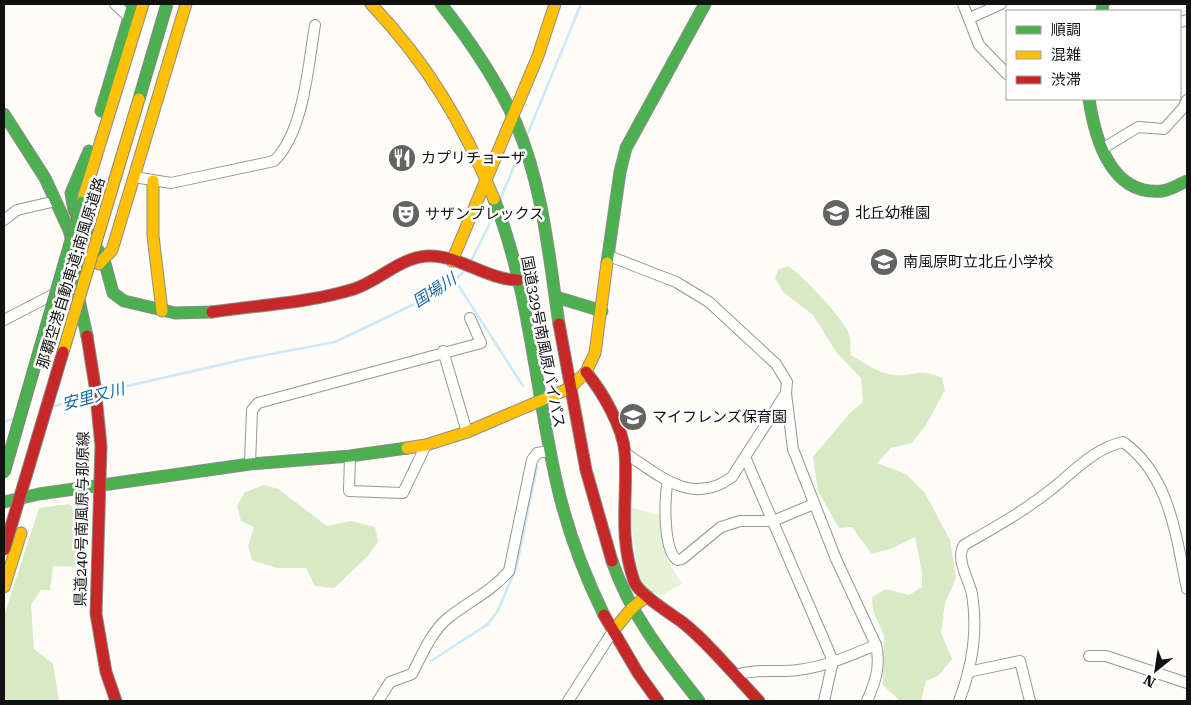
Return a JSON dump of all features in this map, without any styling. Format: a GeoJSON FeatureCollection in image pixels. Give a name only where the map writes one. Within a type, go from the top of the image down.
{"type":"FeatureCollection","features":[{"type":"Feature","properties":{"kind":"main road"},"geometry":{"type":"LineString","coordinates":[[133,4],[87,158],[71,193],[78,218],[104,260],[108,269],[110,285],[118,298],[162,312],[208,312],[329,296],[357,288],[414,258],[438,257],[506,280],[518,280]]}},
{"type":"Feature","properties":{"kind":"main road"},"geometry":{"type":"LineString","coordinates":[[4,473],[82,202],[143,4]]}},
{"type":"Feature","properties":{"kind":"main road"},"geometry":{"type":"LineString","coordinates":[[109,155],[154,4]]}},
{"type":"Feature","properties":{"kind":"main road","name":"那覇空港自動車道;南風原道路"},"geometry":{"type":"LineString","coordinates":[[4,550],[167,4]]}},
{"type":"Feature","properties":{"kind":"main road"},"geometry":{"type":"LineString","coordinates":[[4,588],[174,4]]}},
{"type":"Feature","properties":{"kind":"main road"},"geometry":{"type":"LineString","coordinates":[[78,278],[104,260],[112,250],[186,4]]}},
{"type":"Feature","properties":{"kind":"main road","name":"国道329号南風原バイパス"},"geometry":{"type":"LineString","coordinates":[[441,4],[490,72],[513,118],[526,153],[548,238],[570,388],[596,509],[616,574],[632,608],[652,640],[699,701]]}},
{"type":"Feature","properties":{"kind":"main road"},"geometry":{"type":"LineString","coordinates":[[455,262],[486,180],[538,56],[555,4]]}},
{"type":"Feature","properties":{"kind":"main road"},"geometry":{"type":"LineString","coordinates":[[4,502],[39,494],[250,464],[350,456],[426,445],[467,432],[570,388],[586,372],[596,352],[620,172],[626,148],[705,4]]}},
{"type":"Feature","properties":{"kind":"main road","name":"国道329号南風原バイパス"},"geometry":{"type":"LineString","coordinates":[[375,5],[418,55],[434,78],[464,132],[486,180],[518,280],[542,401],[549,451],[576,546],[596,597],[613,631],[658,701]]}},
{"type":"Feature","properties":{"kind":"main road"},"geometry":{"type":"LineString","coordinates":[[1088,100],[1102,149],[1117,175],[1134,188],[1148,192],[1164,191],[1187,181]]}},
{"type":"Feature","properties":{"kind":"main road","name":"県道240号南風原与那原線"},"geometry":{"type":"LineString","coordinates":[[4,114],[40,168],[75,248],[79,303],[97,399],[100,445],[94,612],[104,674],[116,701]]}},
{"type":"Feature","properties":{"kind":"main road"},"geometry":{"type":"LineString","coordinates":[[153,182],[153,236],[162,312]]}},
{"type":"Feature","properties":{"kind":"main road","name":"那覇空港自動車道;南風原道路"},"geometry":{"type":"LineString","coordinates":[[4,510],[92,212]]}},
{"type":"Feature","properties":{"kind":"main road"},"geometry":{"type":"LineString","coordinates":[[556,297],[602,311]]}},
{"type":"Feature","properties":{"kind":"main road"},"geometry":{"type":"LineString","coordinates":[[586,372],[598,386],[622,436],[625,453],[623,532],[634,583],[647,596],[687,626],[759,701]]}},
{"type":"Feature","properties":{"kind":"main road"},"geometry":{"type":"LineString","coordinates":[[613,631],[632,608],[647,596]]}},
{"type":"Feature","properties":{"kind":"street"},"geometry":{"type":"LineString","coordinates":[[115,4],[129,17]]}},
{"type":"Feature","properties":{"kind":"street"},"geometry":{"type":"LineString","coordinates":[[963,4],[970,18],[979,46],[1006,73]]}},
{"type":"Feature","properties":{"kind":"street"},"geometry":{"type":"LineString","coordinates":[[970,18],[1001,4]]}},
{"type":"Feature","properties":{"kind":"street"},"geometry":{"type":"LineString","coordinates":[[134,177],[153,182],[171,182],[274,161],[283,153],[295,128],[315,26]]}},
{"type":"Feature","properties":{"kind":"street"},"geometry":{"type":"LineString","coordinates":[[1102,149],[1138,127],[1164,129],[1183,108],[1187,100]]}},
{"type":"Feature","properties":{"kind":"street"},"geometry":{"type":"LineString","coordinates":[[4,220],[18,210],[56,201]]}},
{"type":"Feature","properties":{"kind":"street"},"geometry":{"type":"LineString","coordinates":[[610,256],[676,282],[709,302],[776,364],[787,382],[786,393],[793,449],[836,559],[876,646],[879,657],[878,672],[867,701]]}},
{"type":"Feature","properties":{"kind":"street"},"geometry":{"type":"LineString","coordinates":[[4,320],[58,292],[78,278]]}},
{"type":"Feature","properties":{"kind":"street"},"geometry":{"type":"LineString","coordinates":[[250,464],[252,410],[258,403],[481,342],[470,318]]}},
{"type":"Feature","properties":{"kind":"street"},"geometry":{"type":"LineString","coordinates":[[444,351],[467,432]]}},
{"type":"Feature","properties":{"kind":"street"},"geometry":{"type":"LineString","coordinates":[[625,453],[668,482],[683,488],[704,490],[720,486],[732,477],[786,393]]}},
{"type":"Feature","properties":{"kind":"street"},"geometry":{"type":"LineString","coordinates":[[959,701],[972,657],[975,619],[972,592],[961,558],[961,550],[964,545],[1000,524],[1052,489],[1106,446],[1123,442],[1136,451],[1150,468],[1170,509],[1185,567],[1187,589]]}},
{"type":"Feature","properties":{"kind":"street"},"geometry":{"type":"LineString","coordinates":[[350,456],[349,492],[403,493],[426,445]]}},
{"type":"Feature","properties":{"kind":"street"},"geometry":{"type":"LineString","coordinates":[[378,701],[390,682],[412,674],[434,634],[446,619],[499,583],[509,571],[532,460],[536,453],[549,451]]}},
{"type":"Feature","properties":{"kind":"street"},"geometry":{"type":"LineString","coordinates":[[745,457],[833,661],[824,701]]}},
{"type":"Feature","properties":{"kind":"street"},"geometry":{"type":"LineString","coordinates":[[668,482],[666,522],[671,554],[678,560],[682,559],[721,527],[740,521],[773,521],[814,504]]}},
{"type":"Feature","properties":{"kind":"street"},"geometry":{"type":"LineString","coordinates":[[568,701],[613,631]]}},
{"type":"Feature","properties":{"kind":"street"},"geometry":{"type":"LineString","coordinates":[[735,675],[747,671],[796,670],[833,661],[876,646]]}},
{"type":"Feature","properties":{"kind":"street"},"geometry":{"type":"LineString","coordinates":[[1089,656],[1106,656],[1187,683]]}},
{"type":"Feature","properties":{"kind":"street"},"geometry":{"type":"LineString","coordinates":[[968,672],[1020,661],[1030,701]]}},
{"type":"Feature","properties":{"kind":"green space"},"geometry":{"type":"Polygon","coordinates":[[[788,266],[821,296],[844,325],[849,334],[851,355],[887,374],[927,373],[942,378],[945,390],[926,425],[912,443],[891,448],[877,463],[906,474],[925,493],[950,540],[956,578],[945,603],[941,633],[952,659],[938,676],[926,681],[921,701],[900,701],[883,685],[884,635],[873,611],[872,597],[886,589],[909,595],[922,587],[922,573],[915,537],[893,548],[872,554],[852,527],[839,528],[818,491],[813,457],[849,414],[863,402],[861,378],[837,353],[813,315],[783,292],[775,278],[778,270],[788,266]]]}},
{"type":"Feature","properties":{"kind":"green space"},"geometry":{"type":"Polygon","coordinates":[[[264,485],[278,489],[327,526],[351,521],[375,527],[378,542],[368,556],[334,588],[315,586],[306,568],[277,568],[252,560],[248,546],[254,527],[241,521],[237,506],[245,492],[264,485]]]}},
{"type":"Feature","properties":{"kind":"green space"},"geometry":{"type":"Polygon","coordinates":[[[69,504],[85,520],[81,567],[53,566],[50,590],[41,590],[31,605],[34,649],[53,664],[59,701],[4,701],[4,616],[39,508],[69,504]]]}},
{"type":"Feature","properties":{"kind":"green space"},"geometry":{"type":"Polygon","coordinates":[[[629,507],[662,516],[667,560],[682,584],[660,596],[643,587],[638,573],[629,507]]]}},
{"type":"Feature","properties":{"kind":"waterway","name":"国場川"},"geometry":{"type":"LineString","coordinates":[[528,133],[581,4]]}},
{"type":"Feature","properties":{"kind":"waterway","name":"国場川"},"geometry":{"type":"LineString","coordinates":[[501,198],[519,154]]}},
{"type":"Feature","properties":{"kind":"waterway","name":"国場川"},"geometry":{"type":"LineString","coordinates":[[470,263],[493,217]]}},
{"type":"Feature","properties":{"kind":"waterway","name":"国場川"},"geometry":{"type":"LineString","coordinates":[[101,392],[250,358],[335,342],[425,299],[455,280],[465,270]]}},
{"type":"Feature","properties":{"kind":"waterway"},"geometry":{"type":"LineString","coordinates":[[455,280],[523,386]]}},
{"type":"Feature","properties":{"kind":"waterway","name":"安里又川"},"geometry":{"type":"LineString","coordinates":[[55,406],[93,395]]}},
{"type":"Feature","properties":{"kind":"waterway","name":"安里又川"},"geometry":{"type":"LineString","coordinates":[[4,422],[12,419]]}},
{"type":"Feature","properties":{"kind":"waterway"},"geometry":{"type":"LineString","coordinates":[[431,661],[488,624],[497,612],[516,569],[537,467]]}},
{"type":"Feature","properties":{"kind":"traffic: fast"},"geometry":{"type":"LineString","coordinates":[[101,111],[133,4]]}},
{"type":"Feature","properties":{"kind":"traffic: fast"},"geometry":{"type":"LineString","coordinates":[[139,99],[167,4]]}},
{"type":"Feature","properties":{"kind":"traffic: fast"},"geometry":{"type":"LineString","coordinates":[[441,4],[492,76],[509,107],[525,147],[533,172],[544,222],[559,324]]}},
{"type":"Feature","properties":{"kind":"traffic: fast"},"geometry":{"type":"LineString","coordinates":[[607,263],[620,172],[626,148],[705,4]]}},
{"type":"Feature","properties":{"kind":"traffic: fast"},"geometry":{"type":"LineString","coordinates":[[1102,10],[1103,4]]}},
{"type":"Feature","properties":{"kind":"traffic: fast"},"geometry":{"type":"LineString","coordinates":[[1089,100],[1101,147],[1118,175],[1130,184],[1144,190],[1162,191],[1187,181]]}},
{"type":"Feature","properties":{"kind":"traffic: fast"},"geometry":{"type":"LineString","coordinates":[[4,114],[45,178],[69,230],[76,255],[79,300],[87,336]]}},
{"type":"Feature","properties":{"kind":"traffic: fast"},"geometry":{"type":"LineString","coordinates":[[89,151],[71,193],[74,210],[104,260],[113,293],[124,301],[175,313],[212,312]]}},
{"type":"Feature","properties":{"kind":"traffic: fast"},"geometry":{"type":"LineString","coordinates":[[494,199],[516,267],[560,497],[576,549],[604,615]]}},
{"type":"Feature","properties":{"kind":"traffic: fast"},"geometry":{"type":"LineString","coordinates":[[4,473],[82,202]]}},
{"type":"Feature","properties":{"kind":"traffic: fast"},"geometry":{"type":"LineString","coordinates":[[556,297],[602,311]]}},
{"type":"Feature","properties":{"kind":"traffic: fast"},"geometry":{"type":"LineString","coordinates":[[4,502],[39,494],[250,464],[350,456],[407,448]]}},
{"type":"Feature","properties":{"kind":"traffic: fast"},"geometry":{"type":"LineString","coordinates":[[612,561],[619,580],[638,617],[673,668],[699,701]]}},
{"type":"Feature","properties":{"kind":"traffic: slow"},"geometry":{"type":"LineString","coordinates":[[82,202],[143,4]]}},
{"type":"Feature","properties":{"kind":"traffic: slow"},"geometry":{"type":"LineString","coordinates":[[99,264],[112,250],[186,4]]}},
{"type":"Feature","properties":{"kind":"traffic: slow"},"geometry":{"type":"LineString","coordinates":[[371,4],[409,49],[442,95],[470,145],[494,199]]}},
{"type":"Feature","properties":{"kind":"traffic: slow"},"geometry":{"type":"LineString","coordinates":[[452,261],[538,56],[555,4]]}},
{"type":"Feature","properties":{"kind":"traffic: slow"},"geometry":{"type":"LineString","coordinates":[[63,352],[139,99]]}},
{"type":"Feature","properties":{"kind":"traffic: slow"},"geometry":{"type":"LineString","coordinates":[[153,181],[153,236],[162,311]]}},
{"type":"Feature","properties":{"kind":"traffic: slow"},"geometry":{"type":"LineString","coordinates":[[407,448],[426,445],[467,432],[570,388],[586,372],[595,353],[607,263]]}},
{"type":"Feature","properties":{"kind":"traffic: slow"},"geometry":{"type":"LineString","coordinates":[[4,587],[21,533]]}},
{"type":"Feature","properties":{"kind":"traffic: slow"},"geometry":{"type":"LineString","coordinates":[[613,631],[632,608],[647,596]]}},
{"type":"Feature","properties":{"kind":"traffic: jam"},"geometry":{"type":"LineString","coordinates":[[212,312],[302,301],[337,294],[372,281],[407,261],[427,256],[439,256],[495,276],[518,280]]}},
{"type":"Feature","properties":{"kind":"traffic: jam"},"geometry":{"type":"LineString","coordinates":[[559,324],[586,470],[612,561]]}},
{"type":"Feature","properties":{"kind":"traffic: jam"},"geometry":{"type":"LineString","coordinates":[[87,336],[95,386],[101,446],[96,614],[106,672],[116,701]]}},
{"type":"Feature","properties":{"kind":"traffic: jam"},"geometry":{"type":"LineString","coordinates":[[4,550],[63,352]]}},
{"type":"Feature","properties":{"kind":"traffic: jam"},"geometry":{"type":"LineString","coordinates":[[586,372],[599,389],[611,410],[623,443],[626,469],[626,548],[634,581],[641,592],[702,639],[759,701]]}},
{"type":"Feature","properties":{"kind":"traffic: jam"},"geometry":{"type":"LineString","coordinates":[[604,615],[638,673],[658,701]]}},
{"type":"Feature","properties":{"kind":"place","name":"カプリチョーザ"},"geometry":{"type":"Point","coordinates":[402,158]}},
{"type":"Feature","properties":{"kind":"place","name":"北丘幼稚園"},"geometry":{"type":"Point","coordinates":[836,213]}},
{"type":"Feature","properties":{"kind":"place","name":"サザンプレックス"},"geometry":{"type":"Point","coordinates":[406,214]}},
{"type":"Feature","properties":{"kind":"place","name":"南風原町立北丘小学校"},"geometry":{"type":"Point","coordinates":[884,262]}},
{"type":"Feature","properties":{"kind":"place","name":"マイフレンズ保育園"},"geometry":{"type":"Point","coordinates":[633,417]}}]}
